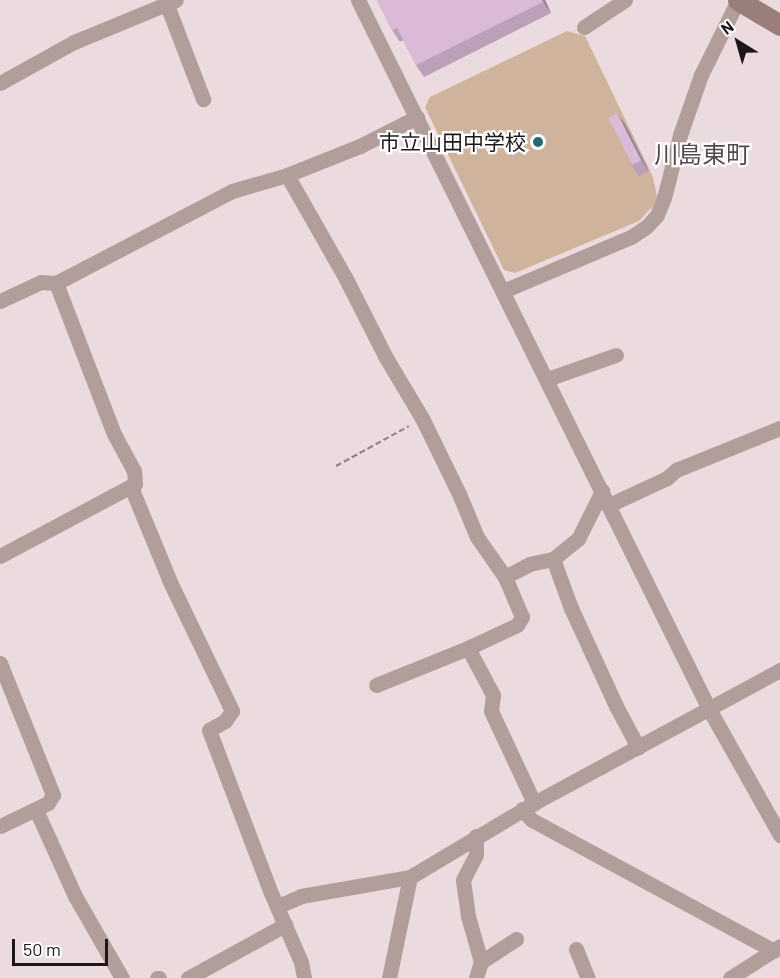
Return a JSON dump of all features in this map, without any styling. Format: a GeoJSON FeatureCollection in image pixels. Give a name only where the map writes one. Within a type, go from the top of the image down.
{"type":"FeatureCollection","features":[{"type":"Feature","properties":{"kind":"street"},"geometry":{"type":"LineString","coordinates":[[358,0],[709,709],[779,831]]}},
{"type":"Feature","properties":{"kind":"street"},"geometry":{"type":"LineString","coordinates":[[584,27],[625,0]]}},
{"type":"Feature","properties":{"kind":"street"},"geometry":{"type":"LineString","coordinates":[[503,291],[631,237],[646,227],[657,215],[664,198],[680,135],[701,75],[738,0],[780,25]]}},
{"type":"Feature","properties":{"kind":"street"},"geometry":{"type":"LineString","coordinates":[[0,83],[74,42],[171,3],[203,99]]}},
{"type":"Feature","properties":{"kind":"street"},"geometry":{"type":"LineString","coordinates":[[0,301],[41,282],[56,283],[232,191],[287,176],[360,146],[417,117]]}},
{"type":"Feature","properties":{"kind":"street"},"geometry":{"type":"LineString","coordinates":[[287,176],[346,279],[385,356],[422,418],[477,537],[505,577],[522,617],[517,626],[376,685]]}},
{"type":"Feature","properties":{"kind":"street"},"geometry":{"type":"LineString","coordinates":[[0,556],[135,484],[134,471],[114,434],[56,283]]}},
{"type":"Feature","properties":{"kind":"street"},"geometry":{"type":"LineString","coordinates":[[547,379],[616,354]]}},
{"type":"Feature","properties":{"kind":"street"},"geometry":{"type":"LineString","coordinates":[[609,505],[667,478],[676,470],[780,428]]}},
{"type":"Feature","properties":{"kind":"street"},"geometry":{"type":"LineString","coordinates":[[131,487],[171,584],[232,711],[225,721],[209,730],[301,962],[304,978]]}},
{"type":"Feature","properties":{"kind":"street"},"geometry":{"type":"LineString","coordinates":[[505,577],[529,564],[553,559],[578,539],[602,491]]}},
{"type":"Feature","properties":{"kind":"street"},"geometry":{"type":"LineString","coordinates":[[553,559],[615,706],[638,747]]}},
{"type":"Feature","properties":{"kind":"street"},"geometry":{"type":"LineString","coordinates":[[468,648],[493,695],[491,711],[532,820],[777,948],[730,978]]}},
{"type":"Feature","properties":{"kind":"street"},"geometry":{"type":"LineString","coordinates":[[0,663],[53,795],[48,803],[0,826]]}},
{"type":"Feature","properties":{"kind":"street"},"geometry":{"type":"LineString","coordinates":[[278,906],[301,896],[410,877],[528,806],[780,670]]}},
{"type":"Feature","properties":{"kind":"street"},"geometry":{"type":"LineString","coordinates":[[36,810],[75,896],[122,978]]}},
{"type":"Feature","properties":{"kind":"street"},"geometry":{"type":"LineString","coordinates":[[476,836],[476,855],[463,880],[468,916],[481,962],[476,978]]}},
{"type":"Feature","properties":{"kind":"street"},"geometry":{"type":"LineString","coordinates":[[390,978],[410,877]]}},
{"type":"Feature","properties":{"kind":"street"},"geometry":{"type":"LineString","coordinates":[[188,978],[285,925]]}},
{"type":"Feature","properties":{"kind":"street"},"geometry":{"type":"LineString","coordinates":[[481,962],[516,939]]}},
{"type":"Feature","properties":{"kind":"street"},"geometry":{"type":"LineString","coordinates":[[576,949],[588,978]]}},
{"type":"Feature","properties":{"kind":"path"},"geometry":{"type":"LineString","coordinates":[[336,466],[422,418]]}},
{"type":"Feature","properties":{"kind":"shaded area","name":"市立山田中学校"},"geometry":{"type":"Polygon","coordinates":[[[567,31],[585,36],[653,177],[657,196],[653,206],[639,221],[515,273],[504,270],[425,107],[430,97],[567,31]]]}},
{"type":"Feature","properties":{"kind":"building"},"geometry":{"type":"Polygon","coordinates":[[[377,0],[542,0],[543,2],[416,65],[397,28],[392,30],[377,0]]]}},
{"type":"Feature","properties":{"kind":"building"},"geometry":{"type":"Polygon","coordinates":[[[617,113],[641,160],[632,165],[608,118],[617,113]]]}},
{"type":"Feature","properties":{"kind":"place","name":"市立山田中学校"},"geometry":{"type":"Point","coordinates":[538,142]}},
{"type":"Feature","properties":{"kind":"district","name":"川島東町"},"geometry":{"type":"Point","coordinates":[702,154]}}]}
